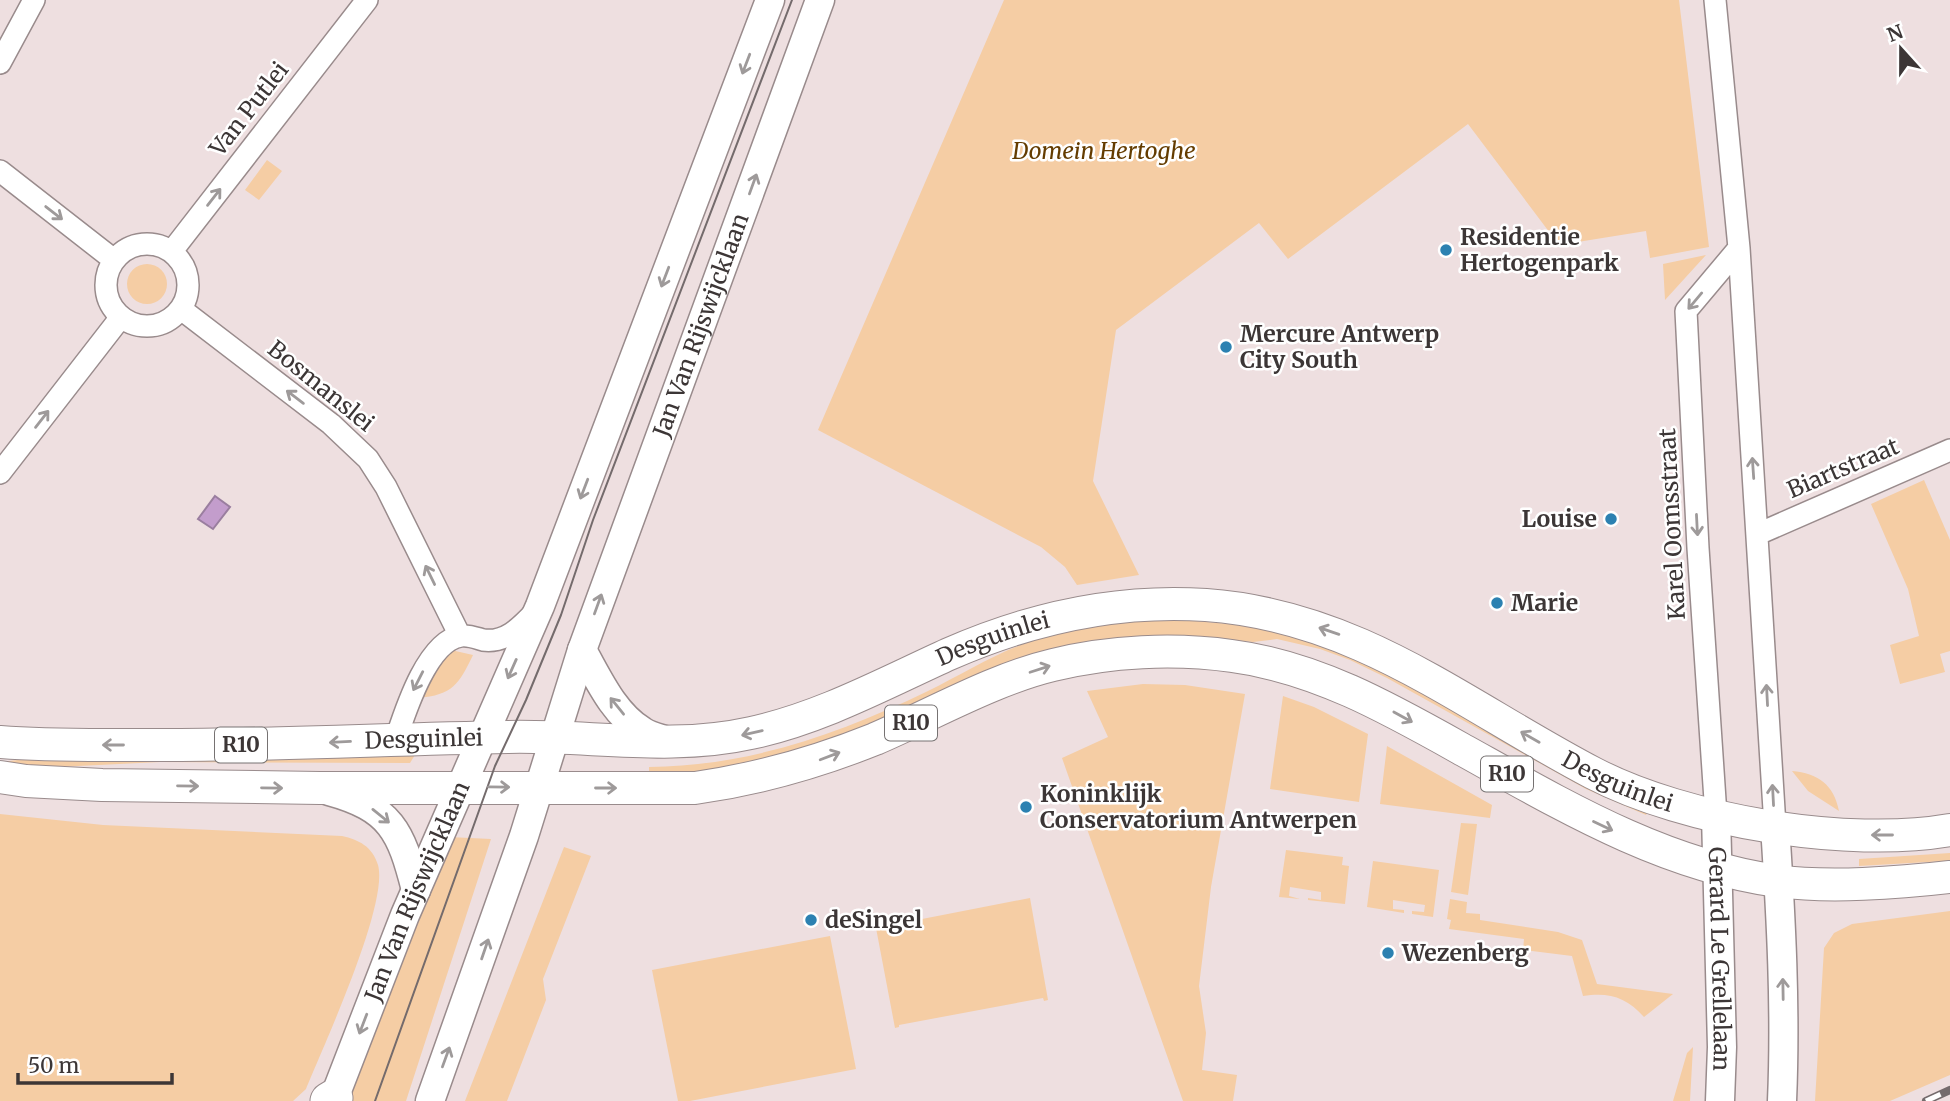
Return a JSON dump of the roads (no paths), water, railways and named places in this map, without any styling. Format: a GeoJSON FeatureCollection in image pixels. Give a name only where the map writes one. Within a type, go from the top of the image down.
{"type":"FeatureCollection","features":[{"type":"Feature","properties":{"kind":"main road","name":"Jan Van Rijswijcklaan"},"geometry":{"type":"LineString","coordinates":[[332,1100],[416,890],[540,606],[770,0]]}},
{"type":"Feature","properties":{"kind":"main road","name":"Jan Van Rijswijcklaan"},"geometry":{"type":"LineString","coordinates":[[429,1101],[506,887],[582,650],[820,0]]}},
{"type":"Feature","properties":{"kind":"main road","name":"Desguinlei"},"geometry":{"type":"LineString","coordinates":[[0,742],[32,745],[208,746],[508,737],[670,742],[711,740],[754,733],[800,719],[851,699],[953,652],[1048,619],[1101,607],[1160,603],[1212,605],[1270,612],[1361,643],[1405,665],[1595,774],[1667,803],[1775,826],[1854,835],[1904,835],[1950,830]]}},
{"type":"Feature","properties":{"kind":"main road"},"geometry":{"type":"LineString","coordinates":[[582,650],[622,713],[643,732],[670,742]]}},
{"type":"Feature","properties":{"kind":"main road","name":"Desguinlei"},"geometry":{"type":"LineString","coordinates":[[0,777],[102,785],[695,788],[749,780],[824,758],[1018,676],[1053,665],[1136,653],[1182,652],[1233,656],[1282,666],[1342,686],[1382,705],[1607,828],[1718,869],[1779,881],[1842,884],[1950,877]]}},
{"type":"Feature","properties":{"kind":"main road","name":"Desguinlei"},"geometry":{"type":"LineString","coordinates":[[320,788],[363,802],[391,824],[405,848],[416,890]]}},
{"type":"Feature","properties":{"kind":"main road","name":"Gerard Le Grellelaan"},"geometry":{"type":"LineString","coordinates":[[1716,815],[1722,1047],[1720,1101]]}},
{"type":"Feature","properties":{"kind":"main road"},"geometry":{"type":"LineString","coordinates":[[1775,826],[1785,1048],[1782,1101]]}},
{"type":"Feature","properties":{"kind":"street"},"geometry":{"type":"LineString","coordinates":[[0,63],[34,0]]}},
{"type":"Feature","properties":{"kind":"street","name":"Van Putlei"},"geometry":{"type":"LineString","coordinates":[[172,251],[368,0]]}},
{"type":"Feature","properties":{"kind":"street"},"geometry":{"type":"LineString","coordinates":[[1716,1],[1739,248],[1775,826]]}},
{"type":"Feature","properties":{"kind":"street"},"geometry":{"type":"LineString","coordinates":[[0,171],[114,260]]}},
{"type":"Feature","properties":{"kind":"street"},"geometry":{"type":"LineString","coordinates":[[148,243],[172,251],[187,272],[187,298],[181,309],[159,324],[146,326],[121,317],[107,296],[108,271],[114,260],[135,245],[148,243]]}},
{"type":"Feature","properties":{"kind":"street","name":"Karel Oomsstraat"},"geometry":{"type":"LineString","coordinates":[[1716,815],[1698,548],[1686,311],[1739,248]]}},
{"type":"Feature","properties":{"kind":"street","name":"Bosmanslei"},"geometry":{"type":"LineString","coordinates":[[181,309],[331,424],[364,453],[386,487],[460,636]]}},
{"type":"Feature","properties":{"kind":"street"},"geometry":{"type":"LineString","coordinates":[[0,473],[121,317]]}},
{"type":"Feature","properties":{"kind":"street","name":"Biartstraat"},"geometry":{"type":"LineString","coordinates":[[1758,534],[1950,450]]}},
{"type":"Feature","properties":{"kind":"street","name":"Jan Van Rijswijcklaan"},"geometry":{"type":"LineString","coordinates":[[460,636],[494,641],[504,638],[521,626],[540,606]]}},
{"type":"Feature","properties":{"kind":"street"},"geometry":{"type":"LineString","coordinates":[[396,739],[420,676],[436,654],[460,636]]}},
{"type":"Feature","properties":{"kind":"tram line"},"geometry":{"type":"LineString","coordinates":[[375,1101],[495,766],[561,615],[593,520],[792,0]]}},
{"type":"Feature","properties":{"kind":"railway"},"geometry":{"type":"LineString","coordinates":[[1926,1101],[1950,1090]]}},
{"type":"Feature","properties":{"kind":"place","name":"Residentie Hertogenpark"},"geometry":{"type":"Point","coordinates":[1446,250]}},
{"type":"Feature","properties":{"kind":"place","name":"Mercure Antwerp City South"},"geometry":{"type":"Point","coordinates":[1226,347]}},
{"type":"Feature","properties":{"kind":"place","name":"Louise"},"geometry":{"type":"Point","coordinates":[1611,519]}},
{"type":"Feature","properties":{"kind":"place","name":"Marie"},"geometry":{"type":"Point","coordinates":[1497,603]}},
{"type":"Feature","properties":{"kind":"place","name":"Koninklijk Conservatorium Antwerpen"},"geometry":{"type":"Point","coordinates":[1026,807]}},
{"type":"Feature","properties":{"kind":"place","name":"deSingel"},"geometry":{"type":"Point","coordinates":[811,920]}},
{"type":"Feature","properties":{"kind":"place","name":"Wezenberg"},"geometry":{"type":"Point","coordinates":[1388,953]}},
{"type":"Feature","properties":{"kind":"park label","name":"Domein Hertoghe"},"geometry":{"type":"Point","coordinates":[1104,151]}}]}
